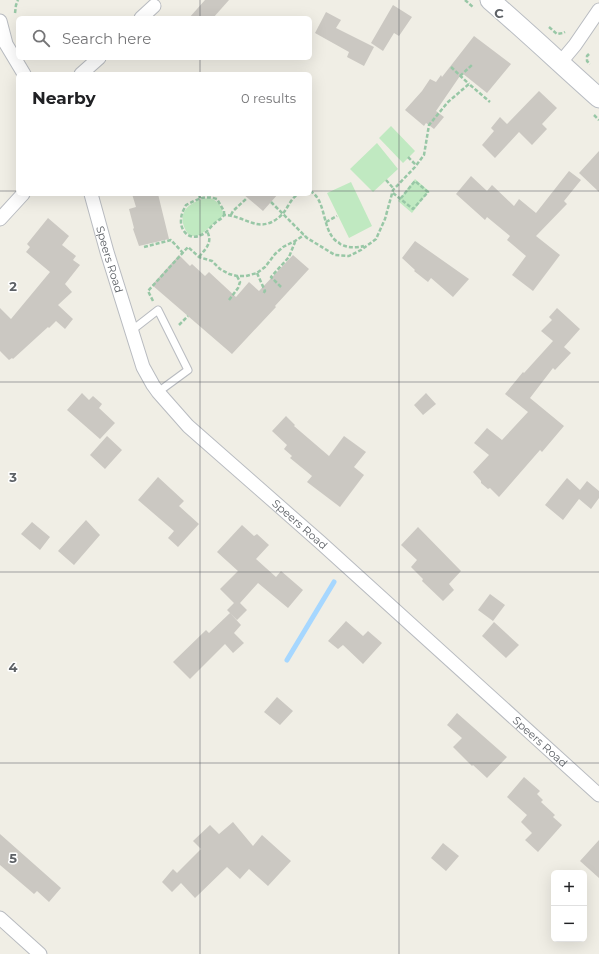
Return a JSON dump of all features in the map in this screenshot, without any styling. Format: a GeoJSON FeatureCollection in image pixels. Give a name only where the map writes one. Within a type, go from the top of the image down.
{"type":"FeatureCollection","features":[{"type":"Feature","properties":{"kind":"street"},"geometry":{"type":"LineString","coordinates":[[490,0],[541,44],[599,98]]}},
{"type":"Feature","properties":{"kind":"street"},"geometry":{"type":"LineString","coordinates":[[143,16],[154,6]]}},
{"type":"Feature","properties":{"kind":"street"},"geometry":{"type":"LineString","coordinates":[[560,63],[575,45],[599,10]]}},
{"type":"Feature","properties":{"kind":"street"},"geometry":{"type":"LineString","coordinates":[[0,21],[6,44],[23,72]]}},
{"type":"Feature","properties":{"kind":"street"},"geometry":{"type":"LineString","coordinates":[[83,72],[97,60]]}},
{"type":"Feature","properties":{"kind":"street"},"geometry":{"type":"LineString","coordinates":[[0,219],[22,196]]}},
{"type":"Feature","properties":{"kind":"street","name":"Speers Road"},"geometry":{"type":"LineString","coordinates":[[92,196],[131,331],[143,367],[152,385],[188,426],[599,795]]}},
{"type":"Feature","properties":{"kind":"street"},"geometry":{"type":"LineString","coordinates":[[0,918],[40,954]]}},
{"type":"Feature","properties":{"kind":"lane"},"geometry":{"type":"LineString","coordinates":[[131,331],[158,310],[188,370],[158,392]]}},
{"type":"Feature","properties":{"kind":"path"},"geometry":{"type":"LineString","coordinates":[[15,13],[18,0]]}},
{"type":"Feature","properties":{"kind":"path"},"geometry":{"type":"LineString","coordinates":[[548,25],[557,34],[563,33]]}},
{"type":"Feature","properties":{"kind":"path"},"geometry":{"type":"LineString","coordinates":[[587,56],[587,61],[593,67]]}},
{"type":"Feature","properties":{"kind":"path"},"geometry":{"type":"LineString","coordinates":[[460,76],[472,65]]}},
{"type":"Feature","properties":{"kind":"path"},"geometry":{"type":"LineString","coordinates":[[451,67],[490,102]]}},
{"type":"Feature","properties":{"kind":"path"},"geometry":{"type":"LineString","coordinates":[[271,202],[307,238],[335,255],[349,256],[361,250],[376,239],[385,219],[394,189],[424,155],[429,125],[448,102],[469,84]]}},
{"type":"Feature","properties":{"kind":"path"},"geometry":{"type":"LineString","coordinates":[[408,157],[416,165]]}},
{"type":"Feature","properties":{"kind":"path"},"geometry":{"type":"LineString","coordinates":[[386,180],[394,189]]}},
{"type":"Feature","properties":{"kind":"path"},"geometry":{"type":"LineString","coordinates":[[393,193],[413,209],[428,192],[415,181],[401,198]]}},
{"type":"Feature","properties":{"kind":"path"},"geometry":{"type":"LineString","coordinates":[[312,192],[316,195],[320,203],[328,229],[334,240],[344,246],[357,248],[367,246]]}},
{"type":"Feature","properties":{"kind":"path"},"geometry":{"type":"LineString","coordinates":[[224,215],[224,211],[218,199],[210,196],[200,199],[186,205],[182,212],[181,221],[183,230],[187,235],[193,237],[201,236],[224,215],[231,215],[253,223],[263,225],[269,224],[283,214],[294,196]]}},
{"type":"Feature","properties":{"kind":"path"},"geometry":{"type":"LineString","coordinates":[[231,215],[233,211],[247,198]]}},
{"type":"Feature","properties":{"kind":"path"},"geometry":{"type":"LineString","coordinates":[[326,222],[337,216]]}},
{"type":"Feature","properties":{"kind":"path"},"geometry":{"type":"LineString","coordinates":[[199,257],[210,243],[210,236],[207,231]]}},
{"type":"Feature","properties":{"kind":"path"},"geometry":{"type":"LineString","coordinates":[[158,310],[148,291],[188,247],[199,257],[212,261],[220,269],[229,274],[246,276],[257,273],[265,267],[275,254],[283,247],[295,242],[304,235]]}},
{"type":"Feature","properties":{"kind":"path"},"geometry":{"type":"LineString","coordinates":[[144,247],[171,240],[183,253]]}},
{"type":"Feature","properties":{"kind":"path"},"geometry":{"type":"LineString","coordinates":[[281,287],[270,277],[289,257],[295,242]]}},
{"type":"Feature","properties":{"kind":"path"},"geometry":{"type":"LineString","coordinates":[[257,273],[265,291],[263,294]]}},
{"type":"Feature","properties":{"kind":"path"},"geometry":{"type":"LineString","coordinates":[[229,300],[238,288],[240,282],[237,276]]}},
{"type":"Feature","properties":{"kind":"green space"},"geometry":{"type":"Polygon","coordinates":[[[391,126],[415,151],[403,163],[379,138],[391,126]]]}},
{"type":"Feature","properties":{"kind":"green space"},"geometry":{"type":"Polygon","coordinates":[[[377,143],[398,169],[373,192],[350,169],[377,143]]]}},
{"type":"Feature","properties":{"kind":"green space"},"geometry":{"type":"Polygon","coordinates":[[[415,179],[429,191],[412,213],[398,201],[415,179]]]}},
{"type":"Feature","properties":{"kind":"green space"},"geometry":{"type":"Polygon","coordinates":[[[351,182],[372,226],[349,238],[327,193],[351,182]]]}},
{"type":"Feature","properties":{"kind":"green space"},"geometry":{"type":"Polygon","coordinates":[[[210,198],[220,204],[223,216],[200,235],[193,236],[188,234],[184,227],[183,220],[183,214],[186,209],[190,205],[202,199],[210,198]]]}},
{"type":"Feature","properties":{"kind":"building"},"geometry":{"type":"Polygon","coordinates":[[[205,0],[229,0],[215,16],[191,16],[205,0]]]}},
{"type":"Feature","properties":{"kind":"building"},"geometry":{"type":"Polygon","coordinates":[[[393,5],[412,17],[399,36],[394,33],[383,51],[371,43],[393,5]]]}},
{"type":"Feature","properties":{"kind":"building"},"geometry":{"type":"Polygon","coordinates":[[[326,12],[341,20],[336,28],[374,47],[364,66],[347,57],[349,52],[315,33],[326,12]]]}},
{"type":"Feature","properties":{"kind":"building"},"geometry":{"type":"Polygon","coordinates":[[[474,36],[511,64],[487,93],[462,73],[436,111],[444,117],[434,129],[426,123],[424,126],[405,110],[422,91],[430,79],[436,82],[441,75],[442,77],[474,36]]]}},
{"type":"Feature","properties":{"kind":"building"},"geometry":{"type":"Polygon","coordinates":[[[539,91],[557,108],[542,124],[547,129],[532,145],[519,132],[495,158],[482,145],[494,131],[491,128],[500,117],[507,124],[539,91]]]}},
{"type":"Feature","properties":{"kind":"building"},"geometry":{"type":"Polygon","coordinates":[[[599,151],[599,192],[579,173],[599,151]]]}},
{"type":"Feature","properties":{"kind":"building"},"geometry":{"type":"Polygon","coordinates":[[[569,171],[581,180],[564,201],[567,204],[536,236],[560,255],[533,291],[512,275],[526,256],[507,240],[510,236],[487,217],[485,220],[456,194],[471,176],[487,191],[492,185],[514,206],[519,199],[536,213],[569,171]]]}},
{"type":"Feature","properties":{"kind":"building"},"geometry":{"type":"Polygon","coordinates":[[[133,196],[158,196],[169,239],[139,246],[133,229],[129,209],[136,207],[133,196]]]}},
{"type":"Feature","properties":{"kind":"building"},"geometry":{"type":"Polygon","coordinates":[[[245,196],[276,196],[263,211],[245,196]]]}},
{"type":"Feature","properties":{"kind":"building"},"geometry":{"type":"Polygon","coordinates":[[[48,218],[69,236],[62,245],[76,256],[73,260],[80,265],[65,284],[72,292],[58,305],[73,319],[65,329],[56,321],[13,359],[12,358],[9,360],[0,351],[0,308],[11,319],[50,272],[26,252],[30,247],[27,244],[48,218]]]}},
{"type":"Feature","properties":{"kind":"building"},"geometry":{"type":"Polygon","coordinates":[[[415,241],[469,279],[453,297],[431,278],[428,282],[414,271],[415,270],[402,258],[415,241]]]}},
{"type":"Feature","properties":{"kind":"building"},"geometry":{"type":"Polygon","coordinates":[[[179,255],[190,266],[192,264],[205,276],[209,272],[236,297],[249,282],[259,291],[293,255],[309,269],[232,354],[152,285],[179,255]]]}},
{"type":"Feature","properties":{"kind":"building"},"geometry":{"type":"Polygon","coordinates":[[[557,308],[580,329],[564,347],[571,353],[555,370],[553,368],[530,398],[564,426],[542,452],[540,450],[499,497],[490,488],[488,489],[481,483],[473,472],[489,455],[474,443],[487,428],[502,440],[528,412],[505,394],[523,372],[524,373],[553,341],[541,331],[552,320],[549,317],[557,308]]]}},
{"type":"Feature","properties":{"kind":"building"},"geometry":{"type":"Polygon","coordinates":[[[82,393],[89,400],[93,396],[102,404],[99,408],[115,423],[100,439],[67,410],[82,393]]]}},
{"type":"Feature","properties":{"kind":"building"},"geometry":{"type":"Polygon","coordinates":[[[426,393],[436,404],[423,415],[414,405],[426,393]]]}},
{"type":"Feature","properties":{"kind":"building"},"geometry":{"type":"Polygon","coordinates":[[[286,416],[295,425],[294,426],[329,456],[344,436],[366,452],[354,467],[364,475],[340,507],[307,482],[312,476],[290,458],[292,456],[284,449],[287,445],[272,431],[286,416]]]}},
{"type":"Feature","properties":{"kind":"building"},"geometry":{"type":"Polygon","coordinates":[[[107,436],[122,450],[105,469],[90,455],[107,436]]]}},
{"type":"Feature","properties":{"kind":"building"},"geometry":{"type":"Polygon","coordinates":[[[158,477],[184,501],[179,506],[199,524],[178,547],[168,538],[174,531],[138,500],[158,477]]]}},
{"type":"Feature","properties":{"kind":"building"},"geometry":{"type":"Polygon","coordinates":[[[567,478],[580,490],[587,481],[599,491],[599,498],[591,509],[579,499],[563,520],[545,505],[567,478]]]}},
{"type":"Feature","properties":{"kind":"building"},"geometry":{"type":"Polygon","coordinates":[[[86,520],[100,535],[74,565],[58,551],[86,520]]]}},
{"type":"Feature","properties":{"kind":"building"},"geometry":{"type":"Polygon","coordinates":[[[32,522],[50,537],[40,550],[21,534],[32,522]]]}},
{"type":"Feature","properties":{"kind":"building"},"geometry":{"type":"Polygon","coordinates":[[[242,525],[254,536],[257,534],[269,545],[256,559],[276,577],[281,571],[303,590],[288,608],[258,583],[240,603],[247,610],[237,620],[227,610],[234,603],[220,589],[238,571],[217,552],[242,525]]]}},
{"type":"Feature","properties":{"kind":"building"},"geometry":{"type":"Polygon","coordinates":[[[418,527],[461,571],[449,584],[454,590],[443,601],[422,581],[423,579],[411,567],[417,560],[401,545],[418,527]]]}},
{"type":"Feature","properties":{"kind":"building"},"geometry":{"type":"Polygon","coordinates":[[[490,594],[505,605],[493,621],[478,610],[490,594]]]}},
{"type":"Feature","properties":{"kind":"building"},"geometry":{"type":"Polygon","coordinates":[[[230,613],[241,625],[234,633],[244,643],[233,653],[225,644],[190,679],[173,662],[206,630],[209,633],[230,613]]]}},
{"type":"Feature","properties":{"kind":"building"},"geometry":{"type":"Polygon","coordinates":[[[346,621],[363,636],[368,631],[382,643],[363,664],[343,645],[338,649],[328,641],[346,621]]]}},
{"type":"Feature","properties":{"kind":"building"},"geometry":{"type":"Polygon","coordinates":[[[494,622],[519,645],[506,658],[482,636],[494,622]]]}},
{"type":"Feature","properties":{"kind":"building"},"geometry":{"type":"Polygon","coordinates":[[[277,697],[293,711],[280,725],[264,712],[277,697]]]}},
{"type":"Feature","properties":{"kind":"building"},"geometry":{"type":"Polygon","coordinates":[[[457,713],[507,757],[487,778],[473,765],[472,766],[453,747],[462,738],[447,725],[457,713]]]}},
{"type":"Feature","properties":{"kind":"building"},"geometry":{"type":"Polygon","coordinates":[[[524,777],[540,791],[537,794],[543,800],[541,802],[555,815],[553,817],[562,825],[538,852],[525,840],[532,833],[521,822],[527,815],[507,797],[524,777]]]}},
{"type":"Feature","properties":{"kind":"building"},"geometry":{"type":"Polygon","coordinates":[[[233,822],[253,846],[262,835],[291,861],[268,886],[249,869],[240,879],[227,867],[195,898],[181,883],[172,892],[162,882],[173,869],[177,873],[201,849],[193,841],[210,825],[219,834],[233,822]]]}},
{"type":"Feature","properties":{"kind":"building"},"geometry":{"type":"Polygon","coordinates":[[[0,834],[61,888],[49,902],[37,891],[34,894],[0,865],[0,834]]]}},
{"type":"Feature","properties":{"kind":"building"},"geometry":{"type":"Polygon","coordinates":[[[599,840],[599,878],[580,861],[599,840]]]}},
{"type":"Feature","properties":{"kind":"building"},"geometry":{"type":"Polygon","coordinates":[[[443,843],[459,856],[446,871],[431,858],[443,843]]]}},
{"type":"Feature","properties":{"kind":"waterway"},"geometry":{"type":"LineString","coordinates":[[287,660],[334,582]]}}]}
